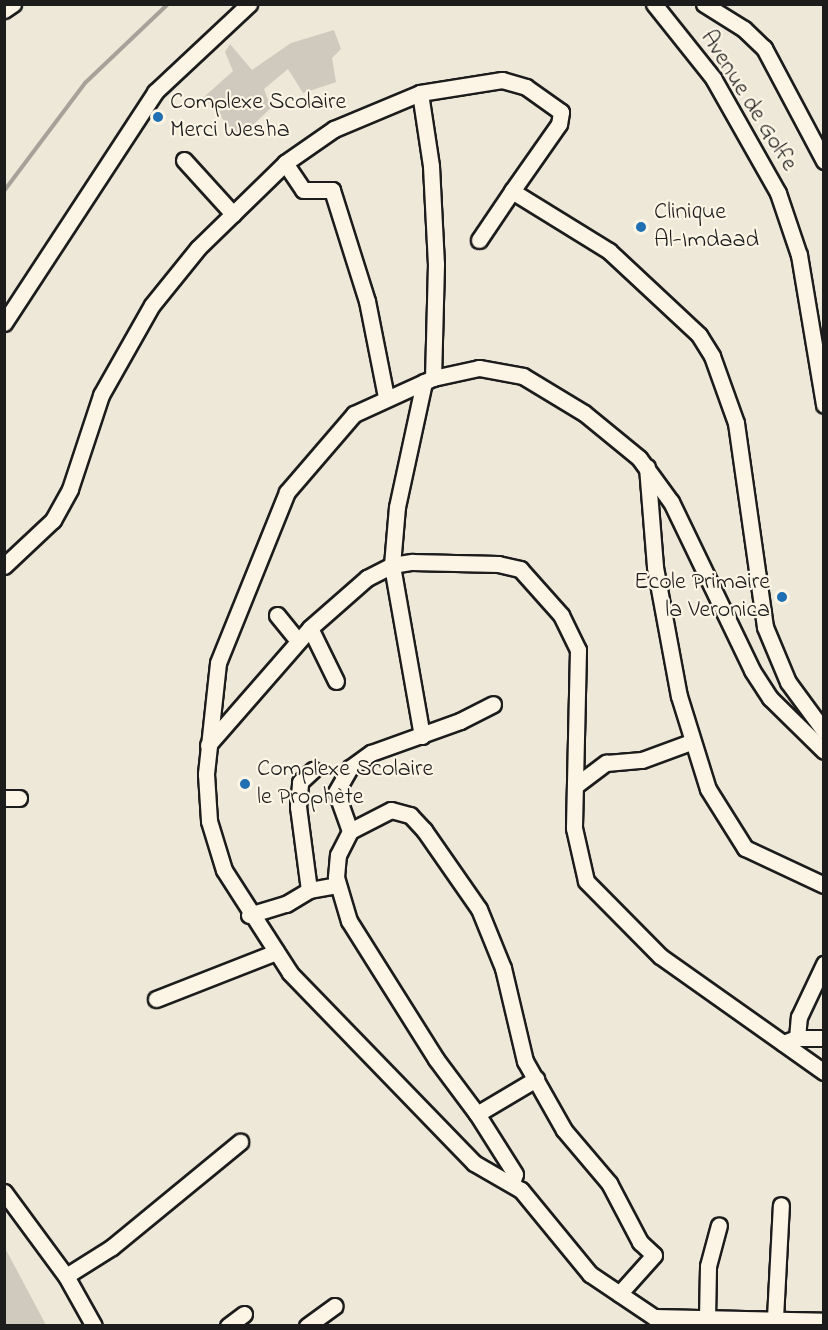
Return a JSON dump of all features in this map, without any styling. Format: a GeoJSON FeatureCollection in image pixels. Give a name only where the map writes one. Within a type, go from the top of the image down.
{"type":"FeatureCollection","features":[{"type":"Feature","properties":{"kind":"street"},"geometry":{"type":"LineString","coordinates":[[4,10],[13,4]]}},
{"type":"Feature","properties":{"kind":"street"},"geometry":{"type":"LineString","coordinates":[[4,323],[155,92],[249,4]]}},
{"type":"Feature","properties":{"kind":"street","name":"Avenue de Golfe"},"geometry":{"type":"LineString","coordinates":[[654,4],[712,78],[778,193],[799,255],[824,405]]}},
{"type":"Feature","properties":{"kind":"street"},"geometry":{"type":"LineString","coordinates":[[704,4],[744,29],[764,48],[824,162]]}},
{"type":"Feature","properties":{"kind":"street"},"geometry":{"type":"LineString","coordinates":[[4,566],[53,520],[70,489],[102,394],[152,305],[175,273],[285,163],[334,129],[420,93],[502,80],[526,87],[561,112],[559,124],[479,240]]}},
{"type":"Feature","properties":{"kind":"street"},"geometry":{"type":"LineString","coordinates":[[420,93],[431,166],[436,264],[429,380],[397,507],[392,565],[422,736]]}},
{"type":"Feature","properties":{"kind":"street"},"geometry":{"type":"LineString","coordinates":[[184,160],[234,214]]}},
{"type":"Feature","properties":{"kind":"street"},"geometry":{"type":"LineString","coordinates":[[285,163],[303,190],[333,190],[367,301],[386,398]]}},
{"type":"Feature","properties":{"kind":"street"},"geometry":{"type":"LineString","coordinates":[[512,191],[609,251],[699,335],[712,356],[736,423],[765,627],[788,682],[824,731]]}},
{"type":"Feature","properties":{"kind":"street"},"geometry":{"type":"LineString","coordinates":[[824,751],[770,698],[752,670],[671,502],[646,466],[584,413],[523,376],[480,368],[429,380],[354,414],[324,444],[278,507],[218,663],[206,774],[214,844],[249,915],[290,973],[474,1163],[512,1183],[570,1254],[653,1321],[775,1318],[824,1321]]}},
{"type":"Feature","properties":{"kind":"street"},"geometry":{"type":"LineString","coordinates":[[646,466],[655,567],[691,742],[708,789],[745,848],[824,885]]}},
{"type":"Feature","properties":{"kind":"street"},"geometry":{"type":"LineString","coordinates":[[208,745],[310,628],[347,593],[392,565],[509,566],[525,574],[561,615],[578,650],[574,828],[585,881],[660,956],[790,1041],[824,1072]]}},
{"type":"Feature","properties":{"kind":"street"},"geometry":{"type":"LineString","coordinates":[[277,615],[298,641]]}},
{"type":"Feature","properties":{"kind":"street"},"geometry":{"type":"LineString","coordinates":[[310,628],[336,681]]}},
{"type":"Feature","properties":{"kind":"street"},"geometry":{"type":"LineString","coordinates":[[350,831],[336,792],[350,768],[370,753],[422,736],[493,704]]}},
{"type":"Feature","properties":{"kind":"street"},"geometry":{"type":"LineString","coordinates":[[575,786],[606,763],[642,760],[691,742]]}},
{"type":"Feature","properties":{"kind":"street"},"geometry":{"type":"LineString","coordinates":[[309,890],[298,807],[300,782],[314,770]]}},
{"type":"Feature","properties":{"kind":"street"},"geometry":{"type":"LineString","coordinates":[[512,1183],[515,1174],[477,1114],[357,938],[338,885],[338,855],[350,831],[391,810],[410,815],[424,830],[492,937],[513,1000],[521,1048],[536,1079],[564,1130],[609,1183],[640,1242],[654,1255],[619,1294]]}},
{"type":"Feature","properties":{"kind":"street"},"geometry":{"type":"LineString","coordinates":[[249,915],[286,904],[309,890],[338,885]]}},
{"type":"Feature","properties":{"kind":"street"},"geometry":{"type":"LineString","coordinates":[[156,999],[276,952]]}},
{"type":"Feature","properties":{"kind":"street"},"geometry":{"type":"LineString","coordinates":[[790,1041],[824,964]]}},
{"type":"Feature","properties":{"kind":"street"},"geometry":{"type":"LineString","coordinates":[[790,1041],[824,1038]]}},
{"type":"Feature","properties":{"kind":"street"},"geometry":{"type":"LineString","coordinates":[[477,1114],[536,1079]]}},
{"type":"Feature","properties":{"kind":"street"},"geometry":{"type":"LineString","coordinates":[[66,1276],[112,1247],[240,1142]]}},
{"type":"Feature","properties":{"kind":"street"},"geometry":{"type":"LineString","coordinates":[[4,1192],[66,1276],[94,1326]]}},
{"type":"Feature","properties":{"kind":"street"},"geometry":{"type":"LineString","coordinates":[[775,1318],[781,1205]]}},
{"type":"Feature","properties":{"kind":"street"},"geometry":{"type":"LineString","coordinates":[[707,1319],[708,1266],[719,1225]]}},
{"type":"Feature","properties":{"kind":"street"},"geometry":{"type":"LineString","coordinates":[[308,1326],[334,1306]]}},
{"type":"Feature","properties":{"kind":"street"},"geometry":{"type":"LineString","coordinates":[[228,1326],[243,1314]]}},
{"type":"Feature","properties":{"kind":"shaded area"},"geometry":{"type":"Polygon","coordinates":[[[334,30],[341,49],[332,58],[336,82],[303,93],[288,69],[264,89],[271,108],[239,138],[204,97],[233,71],[225,52],[230,44],[252,70],[291,43],[334,30]]]}},
{"type":"Feature","properties":{"kind":"shaded area"},"geometry":{"type":"Polygon","coordinates":[[[5,1248],[46,1325],[5,1325],[5,1248]]]}},
{"type":"Feature","properties":{"kind":"waterway"},"geometry":{"type":"LineString","coordinates":[[4,191],[85,83],[168,4]]}},
{"type":"Feature","properties":{"kind":"place","name":"Complexe Scolaire Merci Wesha"},"geometry":{"type":"Point","coordinates":[158,117]}},
{"type":"Feature","properties":{"kind":"place","name":"Clinique Al-Imdaad"},"geometry":{"type":"Point","coordinates":[641,227]}},
{"type":"Feature","properties":{"kind":"place","name":"Ecole Primaire la Veronica"},"geometry":{"type":"Point","coordinates":[782,597]}},
{"type":"Feature","properties":{"kind":"place","name":"Complexe Scolaire le Prophète"},"geometry":{"type":"Point","coordinates":[245,784]}}]}
